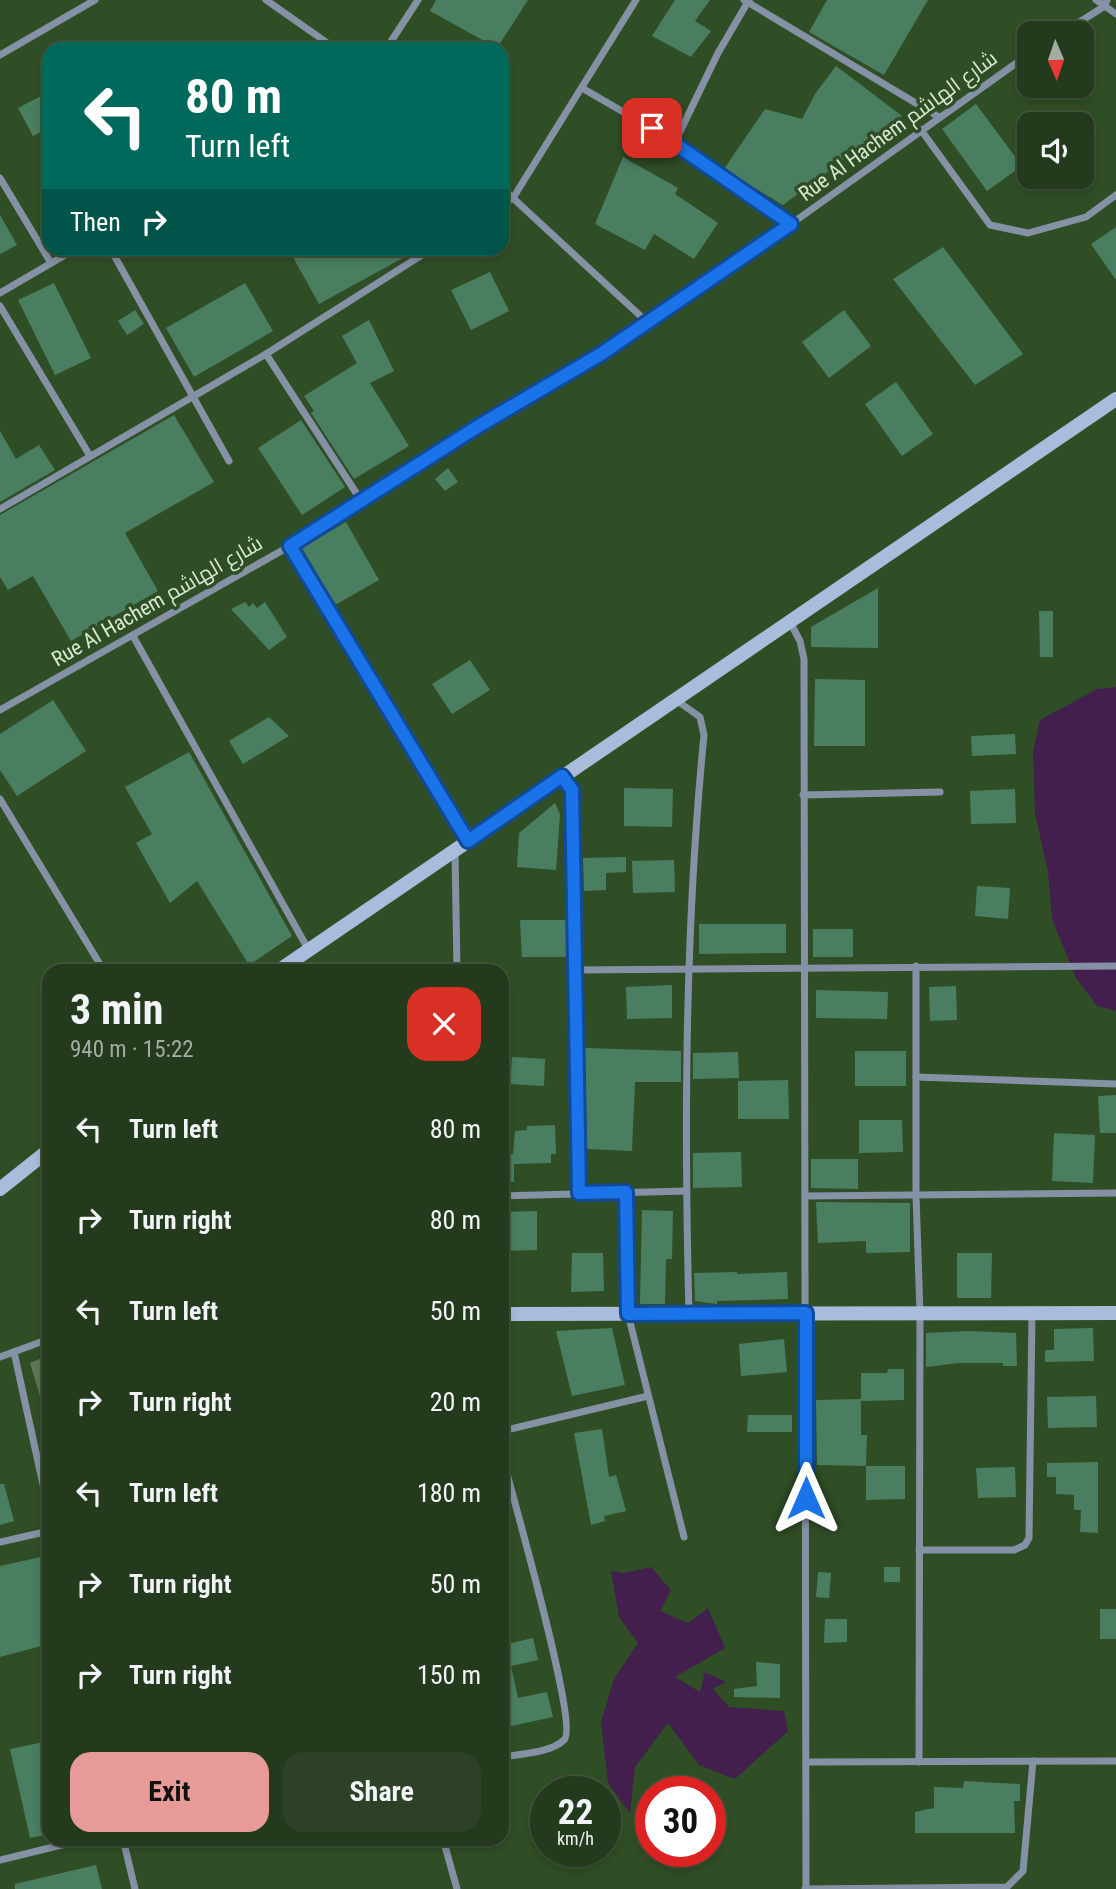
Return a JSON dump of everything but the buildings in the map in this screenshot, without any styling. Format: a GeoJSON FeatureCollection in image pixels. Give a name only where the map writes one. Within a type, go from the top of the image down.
{"type":"FeatureCollection","features":[{"type":"Feature","properties":{"kind":"street"},"geometry":{"type":"LineString","coordinates":[[0,55],[95,0]]}},
{"type":"Feature","properties":{"kind":"street"},"geometry":{"type":"LineString","coordinates":[[266,0],[326,42]]}},
{"type":"Feature","properties":{"kind":"street"},"geometry":{"type":"LineString","coordinates":[[391,42],[418,0]]}},
{"type":"Feature","properties":{"kind":"street"},"geometry":{"type":"LineString","coordinates":[[509,201],[636,0]]}},
{"type":"Feature","properties":{"kind":"street"},"geometry":{"type":"LineString","coordinates":[[1096,0],[1106,3],[1116,14]]}},
{"type":"Feature","properties":{"kind":"street"},"geometry":{"type":"LineString","coordinates":[[675,142],[718,53],[747,1],[939,117]]}},
{"type":"Feature","properties":{"kind":"street"},"geometry":{"type":"LineString","coordinates":[[1080,21],[1106,3]]}},
{"type":"Feature","properties":{"kind":"street","name":"Rue Al Hachem شارع الهاشم"},"geometry":{"type":"LineString","coordinates":[[0,710],[290,546],[647,322],[791,224],[1017,62]]}},
{"type":"Feature","properties":{"kind":"street"},"geometry":{"type":"LineString","coordinates":[[582,88],[675,142],[791,224]]}},
{"type":"Feature","properties":{"kind":"street"},"geometry":{"type":"LineString","coordinates":[[921,130],[990,225],[1028,233],[1086,217],[1116,195]]}},
{"type":"Feature","properties":{"kind":"street"},"geometry":{"type":"LineString","coordinates":[[0,178],[42,248]]}},
{"type":"Feature","properties":{"kind":"street"},"geometry":{"type":"LineString","coordinates":[[509,194],[647,322]]}},
{"type":"Feature","properties":{"kind":"street"},"geometry":{"type":"LineString","coordinates":[[47,256],[51,263]]}},
{"type":"Feature","properties":{"kind":"street"},"geometry":{"type":"LineString","coordinates":[[0,293],[63,256]]}},
{"type":"Feature","properties":{"kind":"street"},"geometry":{"type":"LineString","coordinates":[[114,256],[229,461]]}},
{"type":"Feature","properties":{"kind":"street"},"geometry":{"type":"LineString","coordinates":[[0,509],[266,354],[420,256]]}},
{"type":"Feature","properties":{"kind":"street"},"geometry":{"type":"LineString","coordinates":[[0,306],[90,456]]}},
{"type":"Feature","properties":{"kind":"street"},"geometry":{"type":"LineString","coordinates":[[266,354],[362,502]]}},
{"type":"Feature","properties":{"kind":"street"},"geometry":{"type":"LineString","coordinates":[[288,964],[1116,399]]}},
{"type":"Feature","properties":{"kind":"street"},"geometry":{"type":"LineString","coordinates":[[290,546],[468,841]]}},
{"type":"Feature","properties":{"kind":"street"},"geometry":{"type":"LineString","coordinates":[[790,622],[800,641],[804,659],[802,967],[807,1196],[805,1889],[1007,1887],[1023,1871],[1033,1761]]}},
{"type":"Feature","properties":{"kind":"street"},"geometry":{"type":"LineString","coordinates":[[132,636],[308,949]]}},
{"type":"Feature","properties":{"kind":"street"},"geometry":{"type":"LineString","coordinates":[[675,700],[700,717],[705,735],[688,969],[686,1191],[689,1314]]}},
{"type":"Feature","properties":{"kind":"street"},"geometry":{"type":"LineString","coordinates":[[562,776],[572,790],[573,802],[579,1193]]}},
{"type":"Feature","properties":{"kind":"street"},"geometry":{"type":"LineString","coordinates":[[803,795],[940,792]]}},
{"type":"Feature","properties":{"kind":"street"},"geometry":{"type":"LineString","coordinates":[[0,799],[100,964]]}},
{"type":"Feature","properties":{"kind":"street"},"geometry":{"type":"LineString","coordinates":[[454,850],[457,964]]}},
{"type":"Feature","properties":{"kind":"street"},"geometry":{"type":"LineString","coordinates":[[916,966],[916,1195],[920,1313],[919,1762]]}},
{"type":"Feature","properties":{"kind":"street"},"geometry":{"type":"LineString","coordinates":[[575,970],[1116,966]]}},
{"type":"Feature","properties":{"kind":"street"},"geometry":{"type":"LineString","coordinates":[[916,1077],[1116,1084]]}},
{"type":"Feature","properties":{"kind":"street"},"geometry":{"type":"LineString","coordinates":[[2,1182],[42,1155]]}},
{"type":"Feature","properties":{"kind":"street"},"geometry":{"type":"LineString","coordinates":[[509,1196],[686,1191]]}},
{"type":"Feature","properties":{"kind":"street"},"geometry":{"type":"LineString","coordinates":[[626,1192],[628,1314],[684,1537]]}},
{"type":"Feature","properties":{"kind":"street"},"geometry":{"type":"LineString","coordinates":[[807,1196],[1116,1193]]}},
{"type":"Feature","properties":{"kind":"street"},"geometry":{"type":"LineString","coordinates":[[919,1550],[1014,1550],[1025,1545],[1029,1538],[1032,1313]]}},
{"type":"Feature","properties":{"kind":"street"},"geometry":{"type":"LineString","coordinates":[[509,1314],[1116,1313]]}},
{"type":"Feature","properties":{"kind":"street"},"geometry":{"type":"LineString","coordinates":[[0,1357],[42,1342]]}},
{"type":"Feature","properties":{"kind":"street"},"geometry":{"type":"LineString","coordinates":[[14,1352],[42,1480]]}},
{"type":"Feature","properties":{"kind":"street"},"geometry":{"type":"LineString","coordinates":[[509,1430],[649,1396]]}},
{"type":"Feature","properties":{"kind":"street"},"geometry":{"type":"LineString","coordinates":[[509,1481],[560,1678],[569,1732],[564,1740],[550,1747],[509,1756]]}},
{"type":"Feature","properties":{"kind":"street"},"geometry":{"type":"LineString","coordinates":[[0,1542],[42,1533]]}},
{"type":"Feature","properties":{"kind":"street"},"geometry":{"type":"LineString","coordinates":[[806,1762],[1116,1760]]}},
{"type":"Feature","properties":{"kind":"street"},"geometry":{"type":"LineString","coordinates":[[0,1860],[57,1846]]}},
{"type":"Feature","properties":{"kind":"street"},"geometry":{"type":"LineString","coordinates":[[125,1846],[134,1887],[145,1889]]}},
{"type":"Feature","properties":{"kind":"street"},"geometry":{"type":"LineString","coordinates":[[445,1846],[457,1889]]}},
{"type":"Feature","properties":{"kind":"green space"},"geometry":{"type":"Polygon","coordinates":[[[42,1358],[42,1403],[30,1363],[42,1358]]]}},
{"type":"Feature","properties":{"kind":"shaded area"},"geometry":{"type":"Polygon","coordinates":[[[1116,687],[1116,1011],[1097,1006],[1076,978],[1052,919],[1048,872],[1035,813],[1033,751],[1040,720],[1097,689],[1116,687]]]}},
{"type":"Feature","properties":{"kind":"shaded area"},"geometry":{"type":"Polygon","coordinates":[[[651,1567],[671,1590],[660,1611],[688,1623],[708,1608],[725,1648],[675,1677],[700,1692],[705,1672],[726,1682],[713,1689],[729,1707],[784,1711],[788,1731],[735,1779],[699,1765],[668,1723],[635,1767],[630,1813],[621,1801],[621,1776],[607,1776],[601,1722],[614,1679],[638,1643],[619,1617],[611,1571],[624,1573],[651,1567]]]}},
{"type":"Feature","properties":{"kind":"route"},"geometry":{"type":"LineString","coordinates":[[652,128],[791,224],[601,354],[477,427],[290,546],[468,841],[562,776],[572,790],[579,1193],[626,1192],[628,1314],[806,1313],[806,1498]]}}]}
